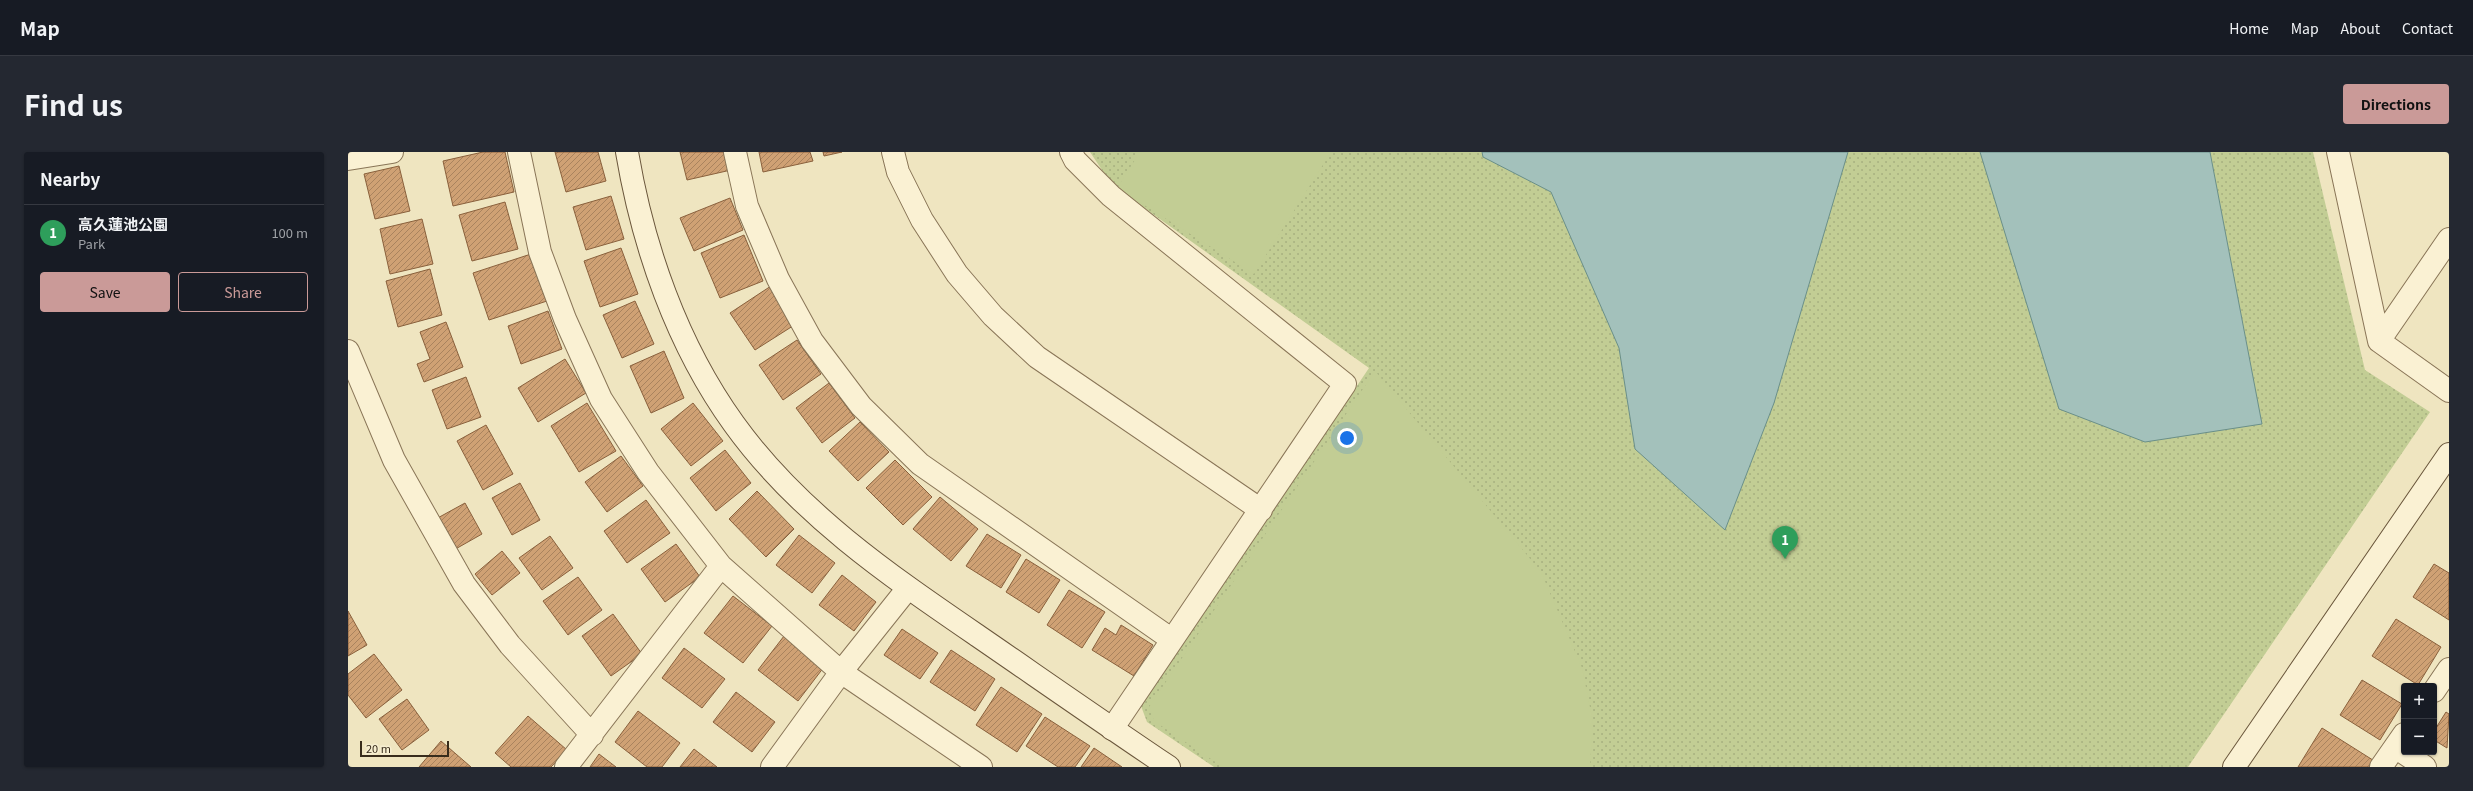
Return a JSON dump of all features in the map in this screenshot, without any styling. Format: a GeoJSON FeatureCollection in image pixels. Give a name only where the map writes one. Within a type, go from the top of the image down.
{"type":"FeatureCollection","features":[{"type":"Feature","properties":{"kind":"street"},"geometry":{"type":"LineString","coordinates":[[348,159],[392,152]]}},
{"type":"Feature","properties":{"kind":"street"},"geometry":{"type":"LineString","coordinates":[[519,152],[540,252],[565,319],[601,399],[648,472],[721,566],[841,672],[981,767]]}},
{"type":"Feature","properties":{"kind":"street"},"geometry":{"type":"LineString","coordinates":[[626,152],[642,228],[668,301],[696,361],[734,424],[783,482],[845,541],[908,588],[1169,767]]}},
{"type":"Feature","properties":{"kind":"street"},"geometry":{"type":"LineString","coordinates":[[735,152],[748,206],[778,279],[812,341],[861,406],[920,464],[1171,639]]}},
{"type":"Feature","properties":{"kind":"street"},"geometry":{"type":"LineString","coordinates":[[893,152],[898,172],[922,220],[957,274],[993,316],[1037,357],[1261,510]]}},
{"type":"Feature","properties":{"kind":"street"},"geometry":{"type":"LineString","coordinates":[[1071,152],[1075,160],[1111,196],[1345,384],[1261,510],[1171,639],[1112,729]]}},
{"type":"Feature","properties":{"kind":"street"},"geometry":{"type":"LineString","coordinates":[[2338,152],[2379,341],[2449,391]]}},
{"type":"Feature","properties":{"kind":"street"},"geometry":{"type":"LineString","coordinates":[[2379,341],[2449,239]]}},
{"type":"Feature","properties":{"kind":"street"},"geometry":{"type":"LineString","coordinates":[[348,351],[394,460],[464,584],[510,645],[592,736]]}},
{"type":"Feature","properties":{"kind":"street"},"geometry":{"type":"LineString","coordinates":[[2234,767],[2449,454]]}},
{"type":"Feature","properties":{"kind":"street"},"geometry":{"type":"LineString","coordinates":[[566,767],[592,736],[721,566]]}},
{"type":"Feature","properties":{"kind":"street"},"geometry":{"type":"LineString","coordinates":[[772,767],[841,672],[908,588]]}},
{"type":"Feature","properties":{"kind":"street"},"geometry":{"type":"LineString","coordinates":[[2437,687],[2449,669]]}},
{"type":"Feature","properties":{"kind":"street"},"geometry":{"type":"LineString","coordinates":[[2381,767],[2399,741],[2425,767]]}},
{"type":"Feature","properties":{"kind":"green space"},"geometry":{"type":"Polygon","coordinates":[[[1090,152],[2313,152],[2365,370],[2430,412],[2188,767],[1214,767],[1147,722],[1141,706],[1369,368],[1112,185],[1090,152]]]}},
{"type":"Feature","properties":{"kind":"green space"},"geometry":{"type":"Polygon","coordinates":[[[1140,152],[1331,152],[1254,274],[1117,188],[1140,152]]]}},
{"type":"Feature","properties":{"kind":"green space"},"geometry":{"type":"Polygon","coordinates":[[[1375,371],[1541,572],[1582,668],[1593,722],[1590,767],[1223,767],[1154,721],[1149,707],[1375,371]]]}},
{"type":"Feature","properties":{"kind":"water"},"geometry":{"type":"Polygon","coordinates":[[[1482,152],[1848,152],[1774,403],[1725,530],[1635,449],[1619,348],[1551,192],[1483,157],[1482,152]]]}},
{"type":"Feature","properties":{"kind":"water"},"geometry":{"type":"Polygon","coordinates":[[[1980,152],[2210,152],[2262,424],[2145,442],[2059,409],[1980,152]]]}},
{"type":"Feature","properties":{"kind":"building"},"geometry":{"type":"Polygon","coordinates":[[[483,152],[505,152],[514,192],[453,206],[443,161],[483,152]]]}},
{"type":"Feature","properties":{"kind":"building"},"geometry":{"type":"Polygon","coordinates":[[[555,152],[598,152],[606,181],[566,192],[555,152]]]}},
{"type":"Feature","properties":{"kind":"building"},"geometry":{"type":"Polygon","coordinates":[[[680,152],[727,152],[731,170],[687,180],[680,152]]]}},
{"type":"Feature","properties":{"kind":"building"},"geometry":{"type":"Polygon","coordinates":[[[759,152],[810,152],[813,161],[763,172],[759,152]]]}},
{"type":"Feature","properties":{"kind":"building"},"geometry":{"type":"Polygon","coordinates":[[[823,152],[842,152],[824,156],[823,152]]]}},
{"type":"Feature","properties":{"kind":"building"},"geometry":{"type":"Polygon","coordinates":[[[399,166],[410,211],[375,219],[364,174],[399,166]]]}},
{"type":"Feature","properties":{"kind":"building"},"geometry":{"type":"Polygon","coordinates":[[[611,196],[624,239],[586,250],[573,207],[611,196]]]}},
{"type":"Feature","properties":{"kind":"building"},"geometry":{"type":"Polygon","coordinates":[[[730,198],[743,230],[694,251],[680,218],[730,198]]]}},
{"type":"Feature","properties":{"kind":"building"},"geometry":{"type":"Polygon","coordinates":[[[505,202],[518,249],[472,261],[459,215],[505,202]]]}},
{"type":"Feature","properties":{"kind":"building"},"geometry":{"type":"Polygon","coordinates":[[[422,219],[433,264],[390,274],[380,229],[422,219]]]}},
{"type":"Feature","properties":{"kind":"building"},"geometry":{"type":"Polygon","coordinates":[[[744,235],[763,281],[720,298],[701,253],[744,235]]]}},
{"type":"Feature","properties":{"kind":"building"},"geometry":{"type":"Polygon","coordinates":[[[621,248],[638,294],[600,307],[584,261],[621,248]]]}},
{"type":"Feature","properties":{"kind":"building"},"geometry":{"type":"Polygon","coordinates":[[[531,254],[547,301],[489,320],[473,273],[531,254]]]}},
{"type":"Feature","properties":{"kind":"building"},"geometry":{"type":"Polygon","coordinates":[[[430,269],[442,315],[398,327],[386,281],[430,269]]]}},
{"type":"Feature","properties":{"kind":"building"},"geometry":{"type":"Polygon","coordinates":[[[771,286],[796,324],[755,350],[730,313],[771,286]]]}},
{"type":"Feature","properties":{"kind":"building"},"geometry":{"type":"Polygon","coordinates":[[[635,301],[654,344],[622,358],[603,315],[635,301]]]}},
{"type":"Feature","properties":{"kind":"building"},"geometry":{"type":"Polygon","coordinates":[[[548,311],[562,349],[521,364],[508,326],[548,311]]]}},
{"type":"Feature","properties":{"kind":"building"},"geometry":{"type":"Polygon","coordinates":[[[446,322],[463,367],[424,382],[417,364],[430,359],[420,332],[446,322]]]}},
{"type":"Feature","properties":{"kind":"building"},"geometry":{"type":"Polygon","coordinates":[[[797,340],[821,374],[783,400],[759,365],[797,340]]]}},
{"type":"Feature","properties":{"kind":"building"},"geometry":{"type":"Polygon","coordinates":[[[664,351],[684,398],[651,413],[630,366],[664,351]]]}},
{"type":"Feature","properties":{"kind":"building"},"geometry":{"type":"Polygon","coordinates":[[[565,359],[586,393],[538,422],[518,388],[565,359]]]}},
{"type":"Feature","properties":{"kind":"building"},"geometry":{"type":"Polygon","coordinates":[[[466,377],[481,417],[447,429],[432,390],[466,377]]]}},
{"type":"Feature","properties":{"kind":"building"},"geometry":{"type":"Polygon","coordinates":[[[829,383],[855,418],[822,443],[796,408],[829,383]]]}},
{"type":"Feature","properties":{"kind":"building"},"geometry":{"type":"Polygon","coordinates":[[[587,403],[616,451],[579,472],[551,426],[587,403]]]}},
{"type":"Feature","properties":{"kind":"building"},"geometry":{"type":"Polygon","coordinates":[[[693,403],[723,441],[691,466],[661,429],[693,403]]]}},
{"type":"Feature","properties":{"kind":"building"},"geometry":{"type":"Polygon","coordinates":[[[860,422],[889,452],[858,481],[829,451],[860,422]]]}},
{"type":"Feature","properties":{"kind":"building"},"geometry":{"type":"Polygon","coordinates":[[[486,425],[513,474],[483,490],[457,441],[486,425]]]}},
{"type":"Feature","properties":{"kind":"building"},"geometry":{"type":"Polygon","coordinates":[[[725,450],[751,483],[716,511],[690,478],[725,450]]]}},
{"type":"Feature","properties":{"kind":"building"},"geometry":{"type":"Polygon","coordinates":[[[621,456],[643,486],[607,512],[585,482],[621,456]]]}},
{"type":"Feature","properties":{"kind":"building"},"geometry":{"type":"Polygon","coordinates":[[[895,460],[932,497],[903,525],[866,488],[895,460]]]}},
{"type":"Feature","properties":{"kind":"building"},"geometry":{"type":"Polygon","coordinates":[[[520,483],[540,520],[512,535],[492,498],[520,483]]]}},
{"type":"Feature","properties":{"kind":"building"},"geometry":{"type":"Polygon","coordinates":[[[757,491],[794,529],[766,557],[729,519],[757,491]]]}},
{"type":"Feature","properties":{"kind":"building"},"geometry":{"type":"Polygon","coordinates":[[[940,497],[978,529],[951,561],[913,529],[940,497]]]}},
{"type":"Feature","properties":{"kind":"building"},"geometry":{"type":"Polygon","coordinates":[[[646,500],[670,533],[627,563],[604,531],[646,500]]]}},
{"type":"Feature","properties":{"kind":"building"},"geometry":{"type":"Polygon","coordinates":[[[465,503],[482,534],[452,551],[434,520],[465,503]]]}},
{"type":"Feature","properties":{"kind":"building"},"geometry":{"type":"Polygon","coordinates":[[[987,534],[1021,555],[1001,588],[966,566],[987,534]]]}},
{"type":"Feature","properties":{"kind":"building"},"geometry":{"type":"Polygon","coordinates":[[[799,535],[835,563],[812,593],[776,565],[799,535]]]}},
{"type":"Feature","properties":{"kind":"building"},"geometry":{"type":"Polygon","coordinates":[[[550,536],[573,568],[542,590],[519,558],[550,536]]]}},
{"type":"Feature","properties":{"kind":"building"},"geometry":{"type":"Polygon","coordinates":[[[676,544],[700,577],[665,602],[641,569],[676,544]]]}},
{"type":"Feature","properties":{"kind":"building"},"geometry":{"type":"Polygon","coordinates":[[[502,551],[520,573],[492,595],[475,574],[502,551]]]}},
{"type":"Feature","properties":{"kind":"building"},"geometry":{"type":"Polygon","coordinates":[[[1026,559],[1060,580],[1039,613],[1006,592],[1026,559]]]}},
{"type":"Feature","properties":{"kind":"building"},"geometry":{"type":"Polygon","coordinates":[[[2434,564],[2449,573],[2449,620],[2413,597],[2434,564]]]}},
{"type":"Feature","properties":{"kind":"building"},"geometry":{"type":"Polygon","coordinates":[[[842,575],[876,602],[854,631],[819,605],[842,575]]]}},
{"type":"Feature","properties":{"kind":"building"},"geometry":{"type":"Polygon","coordinates":[[[578,577],[602,610],[568,635],[543,601],[578,577]]]}},
{"type":"Feature","properties":{"kind":"building"},"geometry":{"type":"Polygon","coordinates":[[[1069,590],[1105,612],[1082,648],[1047,625],[1069,590]]]}},
{"type":"Feature","properties":{"kind":"building"},"geometry":{"type":"Polygon","coordinates":[[[733,596],[772,626],[743,663],[704,633],[733,596]]]}},
{"type":"Feature","properties":{"kind":"building"},"geometry":{"type":"Polygon","coordinates":[[[348,611],[367,645],[348,656],[348,611]]]}},
{"type":"Feature","properties":{"kind":"building"},"geometry":{"type":"Polygon","coordinates":[[[613,614],[642,654],[611,676],[582,636],[613,614]]]}},
{"type":"Feature","properties":{"kind":"building"},"geometry":{"type":"Polygon","coordinates":[[[2396,619],[2441,647],[2419,683],[2415,683],[2372,656],[2396,619]]]}},
{"type":"Feature","properties":{"kind":"building"},"geometry":{"type":"Polygon","coordinates":[[[1121,625],[1153,645],[1134,676],[1092,650],[1105,628],[1116,635],[1121,625]]]}},
{"type":"Feature","properties":{"kind":"building"},"geometry":{"type":"Polygon","coordinates":[[[902,629],[938,653],[920,679],[884,655],[902,629]]]}},
{"type":"Feature","properties":{"kind":"building"},"geometry":{"type":"Polygon","coordinates":[[[784,636],[824,667],[798,701],[758,670],[784,636]]]}},
{"type":"Feature","properties":{"kind":"building"},"geometry":{"type":"Polygon","coordinates":[[[684,648],[725,679],[702,708],[662,678],[684,648]]]}},
{"type":"Feature","properties":{"kind":"building"},"geometry":{"type":"Polygon","coordinates":[[[951,650],[995,679],[975,711],[930,682],[951,650]]]}},
{"type":"Feature","properties":{"kind":"building"},"geometry":{"type":"Polygon","coordinates":[[[374,654],[402,690],[366,718],[348,695],[348,674],[374,654]]]}},
{"type":"Feature","properties":{"kind":"building"},"geometry":{"type":"Polygon","coordinates":[[[2362,680],[2401,703],[2380,740],[2340,715],[2362,680]]]}},
{"type":"Feature","properties":{"kind":"building"},"geometry":{"type":"Polygon","coordinates":[[[1001,687],[1042,714],[1017,752],[976,725],[1001,687]]]}},
{"type":"Feature","properties":{"kind":"building"},"geometry":{"type":"Polygon","coordinates":[[[736,692],[775,722],[752,752],[713,722],[736,692]]]}},
{"type":"Feature","properties":{"kind":"building"},"geometry":{"type":"Polygon","coordinates":[[[407,699],[429,730],[402,750],[379,719],[407,699]]]}},
{"type":"Feature","properties":{"kind":"building"},"geometry":{"type":"Polygon","coordinates":[[[638,711],[680,743],[662,767],[647,767],[615,742],[638,711]]]}},
{"type":"Feature","properties":{"kind":"building"},"geometry":{"type":"Polygon","coordinates":[[[2446,712],[2449,714],[2447,748],[2437,742],[2437,726],[2446,712]]]}},
{"type":"Feature","properties":{"kind":"building"},"geometry":{"type":"Polygon","coordinates":[[[528,716],[567,750],[551,767],[511,767],[495,753],[528,716]]]}},
{"type":"Feature","properties":{"kind":"building"},"geometry":{"type":"Polygon","coordinates":[[[1045,717],[1090,746],[1075,767],[1058,767],[1026,746],[1045,717]]]}},
{"type":"Feature","properties":{"kind":"building"},"geometry":{"type":"Polygon","coordinates":[[[2322,728],[2376,762],[2373,767],[2298,767],[2322,728]]]}},
{"type":"Feature","properties":{"kind":"building"},"geometry":{"type":"Polygon","coordinates":[[[441,741],[471,767],[419,767],[441,741]]]}},
{"type":"Feature","properties":{"kind":"building"},"geometry":{"type":"Polygon","coordinates":[[[1094,748],[1122,767],[1081,767],[1094,748]]]}},
{"type":"Feature","properties":{"kind":"building"},"geometry":{"type":"Polygon","coordinates":[[[694,749],[717,767],[680,767],[694,749]]]}},
{"type":"Feature","properties":{"kind":"building"},"geometry":{"type":"Polygon","coordinates":[[[599,754],[616,767],[590,767],[599,754]]]}},
{"type":"Feature","properties":{"kind":"place","name":"高久蓮池公園"},"geometry":{"type":"Point","coordinates":[1785,559]}}]}
